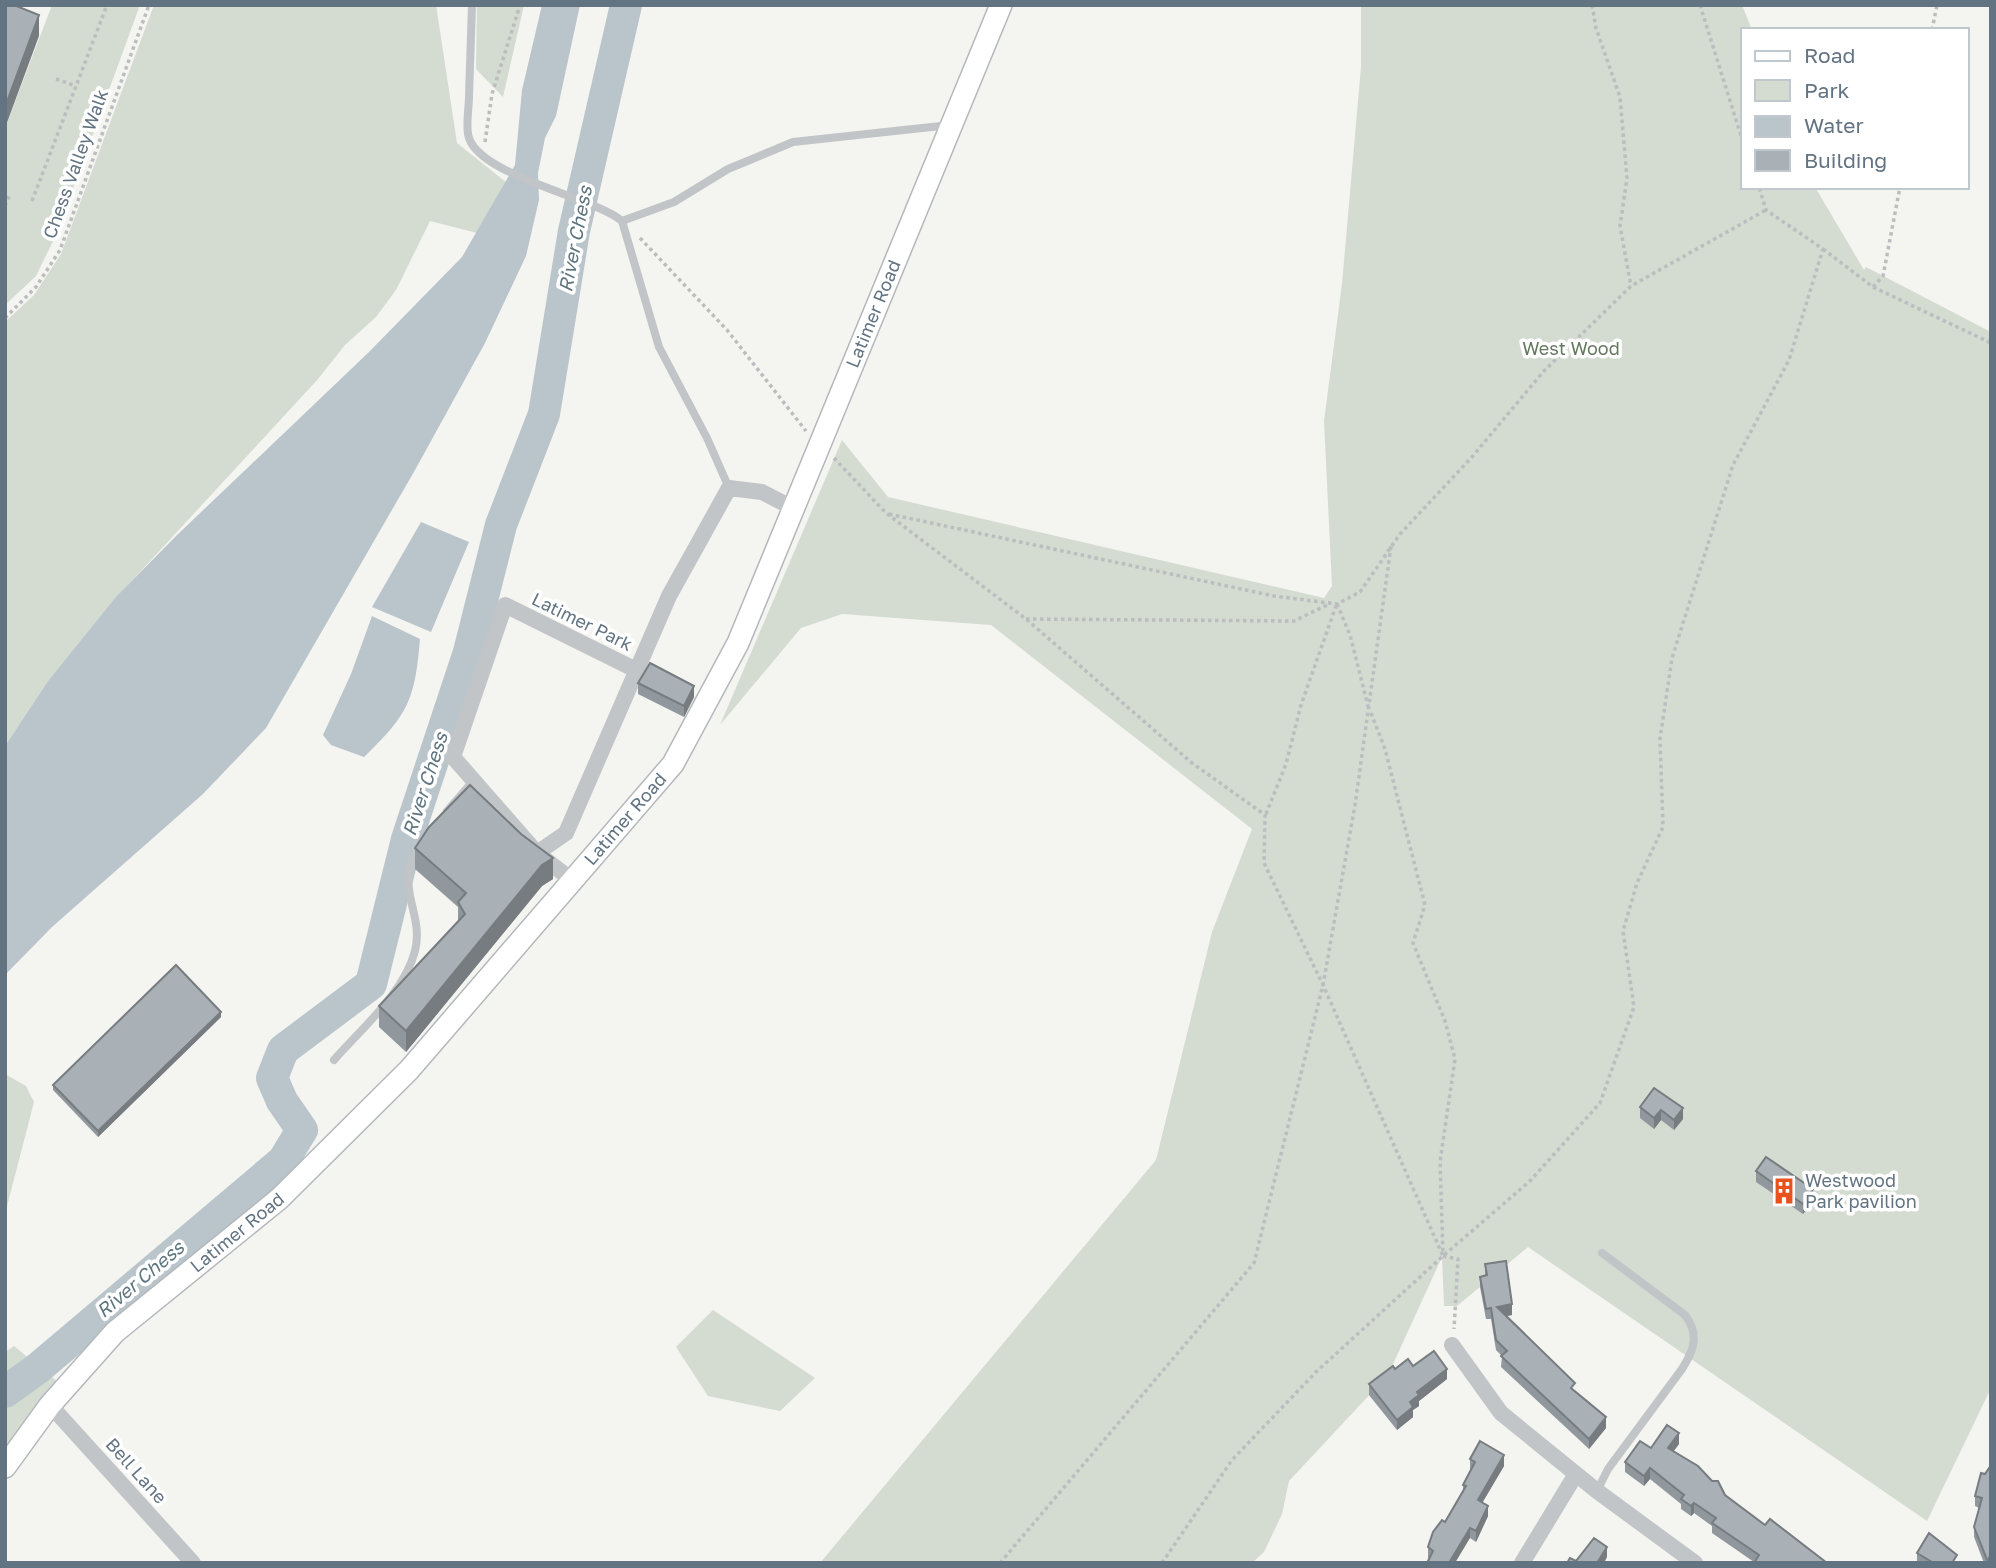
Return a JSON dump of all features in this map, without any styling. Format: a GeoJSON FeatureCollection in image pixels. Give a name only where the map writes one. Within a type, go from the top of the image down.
{"type":"FeatureCollection","features":[{"type":"Feature","properties":{"kind":"street","name":"Latimer Road"},"geometry":{"type":"LineString","coordinates":[[5,1467],[50,1405],[115,1332],[279,1199],[409,1070],[673,764],[738,643],[1001,5]]}},
{"type":"Feature","properties":{"kind":"street"},"geometry":{"type":"LineString","coordinates":[[729,488],[762,492],[793,508]]}},
{"type":"Feature","properties":{"kind":"street","name":"Latimer Park"},"geometry":{"type":"LineString","coordinates":[[537,853],[566,833],[669,596],[729,488]]}},
{"type":"Feature","properties":{"kind":"street","name":"Latimer Park"},"geometry":{"type":"LineString","coordinates":[[573,881],[537,853],[453,757],[505,605],[636,670]]}},
{"type":"Feature","properties":{"kind":"street"},"geometry":{"type":"LineString","coordinates":[[1452,1345],[1501,1413],[1597,1491],[1695,1563]]}},
{"type":"Feature","properties":{"kind":"street","name":"Bell Lane"},"geometry":{"type":"LineString","coordinates":[[50,1405],[193,1563]]}},
{"type":"Feature","properties":{"kind":"street"},"geometry":{"type":"LineString","coordinates":[[1522,1563],[1576,1474]]}},
{"type":"Feature","properties":{"kind":"lane"},"geometry":{"type":"LineString","coordinates":[[472,5],[468,136],[482,155],[503,170],[591,207],[608,210],[622,221],[659,347],[707,438],[729,488]]}},
{"type":"Feature","properties":{"kind":"lane"},"geometry":{"type":"LineString","coordinates":[[622,221],[674,202],[728,169],[793,142],[952,125]]}},
{"type":"Feature","properties":{"kind":"lane"},"geometry":{"type":"LineString","coordinates":[[442,817],[473,781]]}},
{"type":"Feature","properties":{"kind":"lane"},"geometry":{"type":"LineString","coordinates":[[334,1060],[394,992],[408,970],[417,936],[406,880],[413,857],[428,837]]}},
{"type":"Feature","properties":{"kind":"lane"},"geometry":{"type":"LineString","coordinates":[[1597,1491],[1608,1469],[1687,1361],[1695,1339],[1693,1325],[1685,1315],[1602,1253]]}},
{"type":"Feature","properties":{"kind":"path"},"geometry":{"type":"LineString","coordinates":[[32,201],[107,5]]}},
{"type":"Feature","properties":{"kind":"path","name":"Chess Valley Walk"},"geometry":{"type":"LineString","coordinates":[[5,318],[36,287],[60,250],[149,5]]}},
{"type":"Feature","properties":{"kind":"path"},"geometry":{"type":"LineString","coordinates":[[482,155],[492,94],[520,5]]}},
{"type":"Feature","properties":{"kind":"path"},"geometry":{"type":"LineString","coordinates":[[1592,5],[1596,28],[1620,97],[1627,178],[1619,226],[1631,286]]}},
{"type":"Feature","properties":{"kind":"path"},"geometry":{"type":"LineString","coordinates":[[1700,5],[1741,136]]}},
{"type":"Feature","properties":{"kind":"path"},"geometry":{"type":"LineString","coordinates":[[1932,28],[1937,5]]}},
{"type":"Feature","properties":{"kind":"path"},"geometry":{"type":"LineString","coordinates":[[56,79],[76,86]]}},
{"type":"Feature","properties":{"kind":"path"},"geometry":{"type":"LineString","coordinates":[[1760,189],[1766,210],[1873,287],[1991,343]]}},
{"type":"Feature","properties":{"kind":"path"},"geometry":{"type":"LineString","coordinates":[[1873,287],[1883,276],[1900,189]]}},
{"type":"Feature","properties":{"kind":"path"},"geometry":{"type":"LineString","coordinates":[[5,206],[9,196]]}},
{"type":"Feature","properties":{"kind":"path"},"geometry":{"type":"LineString","coordinates":[[886,513],[1274,596],[1337,604],[1360,592],[1391,546],[1543,372],[1631,286],[1766,210]]}},
{"type":"Feature","properties":{"kind":"path"},"geometry":{"type":"LineString","coordinates":[[622,221],[727,330],[811,438]]}},
{"type":"Feature","properties":{"kind":"path"},"geometry":{"type":"LineString","coordinates":[[1162,1563],[1232,1460],[1316,1372],[1443,1255],[1530,1181],[1600,1103],[1634,1007],[1623,931],[1637,883],[1663,827],[1660,739],[1672,657],[1733,465],[1789,360],[1823,249]]}},
{"type":"Feature","properties":{"kind":"path"},"geometry":{"type":"LineString","coordinates":[[829,453],[886,513],[1026,619],[1192,763],[1265,815]]}},
{"type":"Feature","properties":{"kind":"path"},"geometry":{"type":"LineString","coordinates":[[1000,1563],[1254,1263],[1323,985],[1370,710],[1391,546]]}},
{"type":"Feature","properties":{"kind":"path"},"geometry":{"type":"LineString","coordinates":[[1026,619],[1294,621],[1331,603]]}},
{"type":"Feature","properties":{"kind":"path"},"geometry":{"type":"LineString","coordinates":[[1337,604],[1350,635],[1370,710],[1385,749],[1425,905],[1413,943],[1446,1021],[1455,1059],[1440,1162],[1443,1255]]}},
{"type":"Feature","properties":{"kind":"path"},"geometry":{"type":"LineString","coordinates":[[1337,604],[1301,705],[1286,764],[1265,815],[1264,863],[1323,985],[1443,1255]]}},
{"type":"Feature","properties":{"kind":"path"},"geometry":{"type":"LineString","coordinates":[[1443,1255],[1458,1259],[1452,1345]]}},
{"type":"Feature","properties":{"kind":"green space"},"geometry":{"type":"Polygon","coordinates":[[[52,5],[140,5],[56,235],[36,276],[5,305],[5,128],[52,5]]]}},
{"type":"Feature","properties":{"kind":"green space"},"geometry":{"type":"Polygon","coordinates":[[[154,5],[436,5],[457,143],[507,183],[477,233],[430,221],[396,290],[376,317],[345,345],[318,379],[116,598],[48,681],[5,746],[5,322],[34,295],[61,254],[154,5]]]}},
{"type":"Feature","properties":{"kind":"green space"},"geometry":{"type":"Polygon","coordinates":[[[477,5],[524,5],[503,97],[476,69],[477,5]]]}},
{"type":"Feature","properties":{"kind":"green space","name":"West Wood"},"geometry":{"type":"Polygon","coordinates":[[[1361,5],[1742,5],[1751,28],[1741,28],[1741,189],[1816,189],[1864,270],[1866,267],[1991,332],[1991,1388],[1927,1521],[1528,1247],[1457,1306],[1444,1306],[1442,1257],[1388,1375],[1289,1481],[1282,1514],[1264,1552],[1252,1563],[820,1563],[1156,1160],[1212,932],[1252,829],[991,625],[842,614],[801,628],[720,725],[842,440],[888,497],[1324,598],[1332,586],[1324,421],[1342,284],[1361,67],[1361,5]]]}},
{"type":"Feature","properties":{"kind":"green space"},"geometry":{"type":"Polygon","coordinates":[[[5,1074],[26,1086],[34,1102],[5,1214],[5,1074]]]}},
{"type":"Feature","properties":{"kind":"green space"},"geometry":{"type":"Polygon","coordinates":[[[713,1310],[815,1378],[780,1411],[708,1396],[676,1347],[713,1310]]]}},
{"type":"Feature","properties":{"kind":"green space"},"geometry":{"type":"Polygon","coordinates":[[[14,1346],[58,1382],[5,1454],[5,1352],[14,1346]]]}},
{"type":"Feature","properties":{"kind":"water"},"geometry":{"type":"Polygon","coordinates":[[[542,5],[580,5],[556,116],[545,138],[538,173],[539,200],[526,256],[485,343],[415,470],[266,728],[203,794],[52,927],[5,975],[5,746],[48,681],[116,597],[369,352],[462,257],[515,165],[522,90],[542,5]]]}},
{"type":"Feature","properties":{"kind":"water"},"geometry":{"type":"Polygon","coordinates":[[[421,522],[469,542],[431,632],[372,607],[421,522]]]}},
{"type":"Feature","properties":{"kind":"water"},"geometry":{"type":"Polygon","coordinates":[[[372,616],[420,639],[415,677],[407,705],[391,729],[364,757],[331,745],[323,735],[351,674],[372,616]]]}},
{"type":"Feature","properties":{"kind":"building"},"geometry":{"type":"Polygon","coordinates":[[[5,5],[14,5],[39,15],[5,107],[5,5]]]}},
{"type":"Feature","properties":{"kind":"building"},"geometry":{"type":"Polygon","coordinates":[[[650,663],[694,686],[684,706],[638,683],[650,663]]]}},
{"type":"Feature","properties":{"kind":"building"},"geometry":{"type":"Polygon","coordinates":[[[470,785],[521,834],[553,858],[542,865],[406,1031],[379,1006],[465,914],[458,902],[466,893],[415,848],[429,827],[470,785]]]}},
{"type":"Feature","properties":{"kind":"building"},"geometry":{"type":"Polygon","coordinates":[[[176,965],[221,1012],[98,1131],[53,1085],[176,965]]]}},
{"type":"Feature","properties":{"kind":"building"},"geometry":{"type":"Polygon","coordinates":[[[1654,1088],[1683,1108],[1674,1120],[1661,1110],[1654,1118],[1640,1107],[1654,1088]]]}},
{"type":"Feature","properties":{"kind":"building"},"geometry":{"type":"Polygon","coordinates":[[[1766,1157],[1813,1189],[1803,1204],[1756,1171],[1766,1157]]]}},
{"type":"Feature","properties":{"kind":"building"},"geometry":{"type":"Polygon","coordinates":[[[1506,1261],[1512,1304],[1497,1307],[1575,1383],[1571,1388],[1606,1417],[1589,1439],[1501,1356],[1507,1351],[1496,1340],[1491,1308],[1486,1309],[1480,1277],[1487,1275],[1485,1264],[1506,1261]]]}},
{"type":"Feature","properties":{"kind":"building"},"geometry":{"type":"Polygon","coordinates":[[[1434,1351],[1447,1369],[1417,1392],[1419,1395],[1410,1402],[1413,1407],[1397,1420],[1369,1384],[1393,1366],[1395,1369],[1408,1359],[1413,1366],[1434,1351]]]}},
{"type":"Feature","properties":{"kind":"building"},"geometry":{"type":"Polygon","coordinates":[[[1667,1425],[1679,1433],[1668,1448],[1698,1466],[1712,1481],[1718,1481],[1725,1495],[1765,1525],[1770,1519],[1827,1563],[1754,1563],[1759,1555],[1712,1523],[1716,1518],[1694,1503],[1691,1506],[1681,1499],[1684,1495],[1650,1468],[1644,1476],[1625,1462],[1640,1441],[1651,1448],[1667,1425]]]}},
{"type":"Feature","properties":{"kind":"building"},"geometry":{"type":"Polygon","coordinates":[[[1480,1441],[1504,1455],[1478,1500],[1488,1506],[1476,1531],[1470,1528],[1449,1563],[1427,1563],[1433,1551],[1428,1547],[1433,1532],[1442,1520],[1445,1522],[1466,1486],[1463,1485],[1475,1462],[1470,1459],[1480,1441]]]}},
{"type":"Feature","properties":{"kind":"building"},"geometry":{"type":"Polygon","coordinates":[[[1991,1465],[1991,1557],[1990,1555],[1988,1562],[1974,1527],[1982,1498],[1975,1496],[1981,1473],[1985,1474],[1991,1465]]]}},
{"type":"Feature","properties":{"kind":"building"},"geometry":{"type":"Polygon","coordinates":[[[1929,1533],[1957,1555],[1952,1563],[1932,1563],[1917,1553],[1929,1533]]]}},
{"type":"Feature","properties":{"kind":"building"},"geometry":{"type":"Polygon","coordinates":[[[1594,1538],[1607,1547],[1597,1563],[1567,1563],[1570,1558],[1576,1561],[1594,1538]]]}},
{"type":"Feature","properties":{"kind":"waterway","name":"River Chess"},"geometry":{"type":"LineString","coordinates":[[5,1392],[37,1369],[283,1161],[302,1130],[282,1101],[272,1078],[283,1050],[371,984],[407,839],[469,652],[501,525],[544,414],[574,231],[626,5]]}},
{"type":"Feature","properties":{"kind":"place","name":"Westwood Park pavilion"},"geometry":{"type":"Point","coordinates":[1784,1191]}}]}
